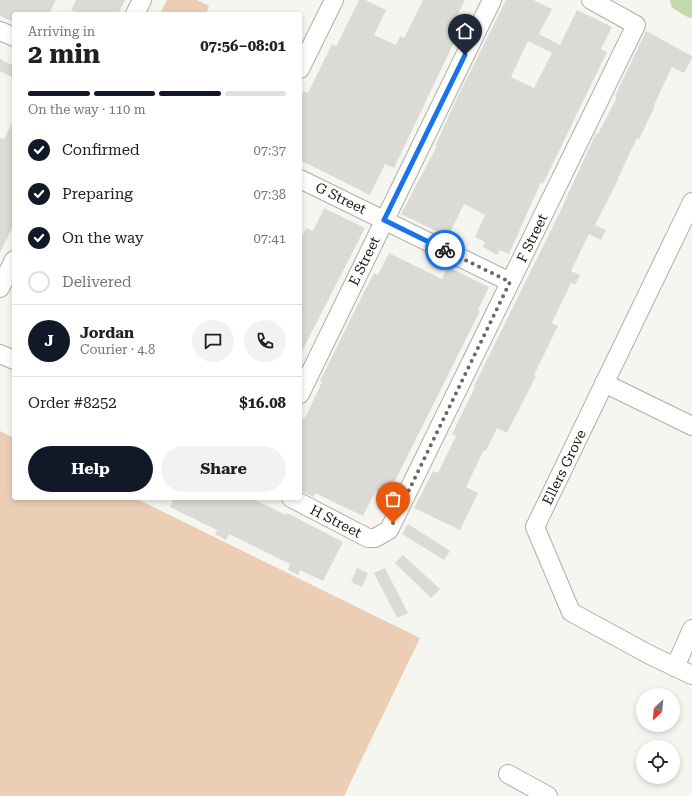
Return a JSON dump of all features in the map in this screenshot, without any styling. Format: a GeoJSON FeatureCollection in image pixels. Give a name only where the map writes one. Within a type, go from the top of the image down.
{"type":"FeatureCollection","features":[{"type":"Feature","properties":{"kind":"main road"},"geometry":{"type":"LineString","coordinates":[[682,0],[692,6]]}},
{"type":"Feature","properties":{"kind":"street"},"geometry":{"type":"LineString","coordinates":[[136,12],[142,0]]}},
{"type":"Feature","properties":{"kind":"street"},"geometry":{"type":"LineString","coordinates":[[302,65],[334,0]]}},
{"type":"Feature","properties":{"kind":"street","name":"E Street"},"geometry":{"type":"LineString","coordinates":[[302,390],[492,0]]}},
{"type":"Feature","properties":{"kind":"street","name":"F Street"},"geometry":{"type":"LineString","coordinates":[[383,540],[393,523],[636,25],[591,0]]}},
{"type":"Feature","properties":{"kind":"street"},"geometry":{"type":"LineString","coordinates":[[0,31],[12,36]]}},
{"type":"Feature","properties":{"kind":"street","name":"G Street"},"geometry":{"type":"LineString","coordinates":[[302,180],[510,282]]}},
{"type":"Feature","properties":{"kind":"street","name":"Ellers Grove"},"geometry":{"type":"LineString","coordinates":[[692,202],[536,527],[571,612],[692,675]]}},
{"type":"Feature","properties":{"kind":"street"},"geometry":{"type":"LineString","coordinates":[[0,288],[12,264]]}},
{"type":"Feature","properties":{"kind":"street"},"geometry":{"type":"LineString","coordinates":[[0,354],[12,359]]}},
{"type":"Feature","properties":{"kind":"street"},"geometry":{"type":"LineString","coordinates":[[604,383],[692,426]]}},
{"type":"Feature","properties":{"kind":"street","name":"H Street"},"geometry":{"type":"LineString","coordinates":[[295,500],[368,538],[383,540]]}},
{"type":"Feature","properties":{"kind":"street"},"geometry":{"type":"LineString","coordinates":[[675,667],[692,628]]}},
{"type":"Feature","properties":{"kind":"street"},"geometry":{"type":"LineString","coordinates":[[508,774],[548,796]]}},
{"type":"Feature","properties":{"kind":"shaded area"},"geometry":{"type":"Polygon","coordinates":[[[167,0],[197,0],[209,6],[207,12],[161,12],[167,0]]]}},
{"type":"Feature","properties":{"kind":"shaded area"},"geometry":{"type":"Polygon","coordinates":[[[0,431],[12,437],[12,500],[139,500],[420,638],[344,796],[0,796],[0,431]]]}},
{"type":"Feature","properties":{"kind":"building"},"geometry":{"type":"Polygon","coordinates":[[[0,0],[56,0],[50,12],[12,12],[12,21],[0,16],[0,0]]]}},
{"type":"Feature","properties":{"kind":"building"},"geometry":{"type":"Polygon","coordinates":[[[76,0],[125,0],[119,12],[76,12],[71,10],[76,0]]]}},
{"type":"Feature","properties":{"kind":"building"},"geometry":{"type":"Polygon","coordinates":[[[359,0],[365,0],[386,10],[374,35],[396,45],[400,36],[404,38],[423,0],[465,0],[450,30],[458,34],[394,168],[385,164],[370,195],[302,161],[302,95],[304,91],[308,93],[332,44],[336,47],[359,0]]]}},
{"type":"Feature","properties":{"kind":"building"},"geometry":{"type":"Polygon","coordinates":[[[506,0],[533,0],[552,9],[539,34],[560,45],[577,10],[612,27],[601,49],[607,52],[543,184],[541,182],[509,254],[500,250],[497,255],[483,247],[485,242],[475,237],[485,215],[464,204],[448,237],[401,214],[437,146],[435,146],[506,0]],[[528,41],[511,77],[534,88],[552,53],[528,41]]]}},
{"type":"Feature","properties":{"kind":"building"},"geometry":{"type":"Polygon","coordinates":[[[646,31],[692,56],[692,58],[684,73],[672,67],[639,139],[637,138],[595,225],[606,230],[601,240],[589,234],[571,271],[580,275],[575,285],[571,283],[552,323],[558,326],[534,375],[536,376],[507,433],[497,428],[486,451],[484,450],[466,487],[478,493],[460,530],[414,508],[433,471],[438,473],[456,436],[452,434],[475,387],[474,386],[559,214],[596,133],[598,134],[617,97],[615,96],[646,31]]]}},
{"type":"Feature","properties":{"kind":"building"},"geometry":{"type":"Polygon","coordinates":[[[0,59],[12,65],[12,77],[0,71],[0,59]]]}},
{"type":"Feature","properties":{"kind":"building"},"geometry":{"type":"Polygon","coordinates":[[[12,123],[12,228],[0,253],[0,138],[4,139],[12,123]]]}},
{"type":"Feature","properties":{"kind":"building"},"geometry":{"type":"Polygon","coordinates":[[[324,208],[365,228],[302,351],[302,237],[306,228],[313,231],[324,208]]]}},
{"type":"Feature","properties":{"kind":"building"},"geometry":{"type":"Polygon","coordinates":[[[389,253],[442,279],[448,267],[489,287],[478,310],[480,311],[390,491],[380,486],[378,491],[376,490],[363,516],[315,493],[313,497],[302,491],[302,420],[304,417],[305,418],[322,382],[320,381],[374,273],[378,275],[389,253]]]}},
{"type":"Feature","properties":{"kind":"building"},"geometry":{"type":"Polygon","coordinates":[[[173,500],[255,500],[286,515],[287,513],[343,542],[323,581],[300,570],[298,575],[288,570],[290,564],[229,534],[226,540],[215,534],[217,530],[170,507],[173,500]]]}},
{"type":"Feature","properties":{"kind":"building"},"geometry":{"type":"Polygon","coordinates":[[[408,524],[450,551],[444,560],[402,534],[408,524]]]}},
{"type":"Feature","properties":{"kind":"building"},"geometry":{"type":"Polygon","coordinates":[[[403,555],[440,589],[431,598],[395,563],[403,555]]]}},
{"type":"Feature","properties":{"kind":"building"},"geometry":{"type":"Polygon","coordinates":[[[357,568],[368,573],[362,587],[351,582],[357,568]]]}},
{"type":"Feature","properties":{"kind":"building"},"geometry":{"type":"Polygon","coordinates":[[[385,568],[408,613],[397,618],[374,573],[385,568]]]}},
{"type":"Feature","properties":{"kind":"way so far"},"geometry":{"type":"LineString","coordinates":[[393,523],[510,282],[445,250]]}},
{"type":"Feature","properties":{"kind":"route"},"geometry":{"type":"LineString","coordinates":[[445,250],[384,220],[465,55]]}}]}
